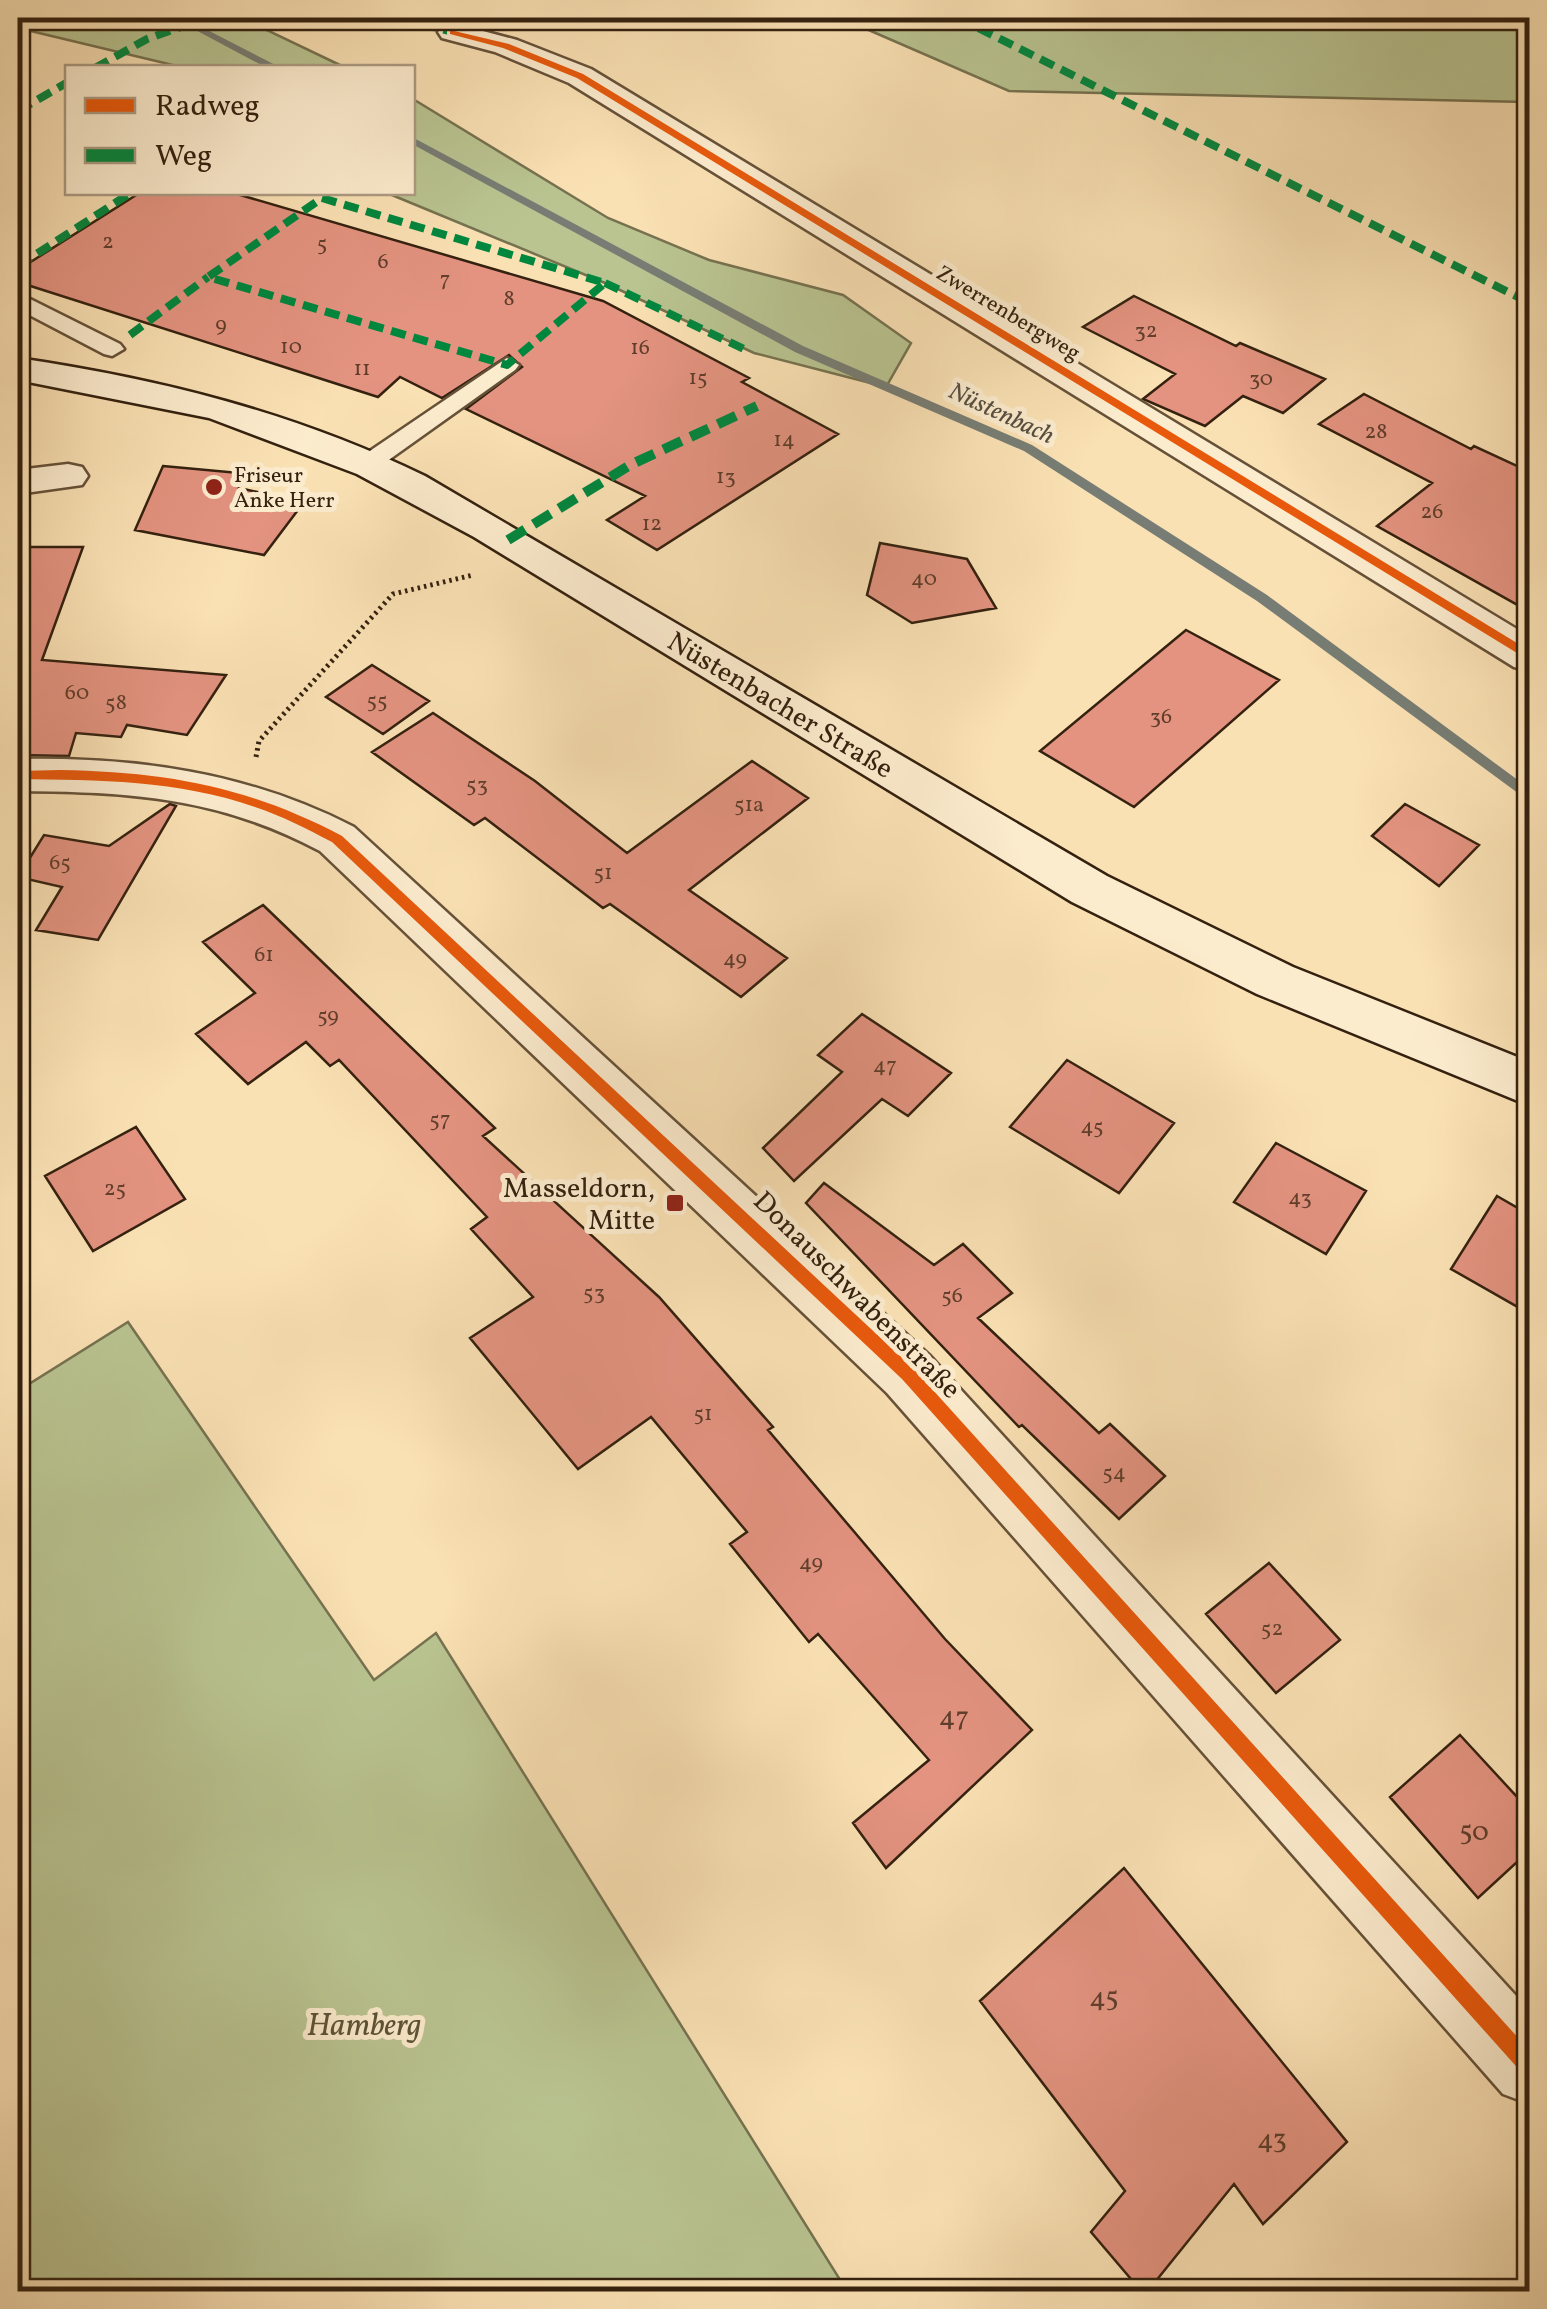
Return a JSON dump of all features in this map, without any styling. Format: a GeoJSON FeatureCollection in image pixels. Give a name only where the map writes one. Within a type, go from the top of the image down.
{"type":"FeatureCollection","features":[{"type":"Feature","properties":{"kind":"street","name":"Zwerrenbergweg"},"geometry":{"type":"LineString","coordinates":[[453,32],[506,46],[580,76],[1530,657]]}},
{"type":"Feature","properties":{"kind":"street","name":"Nüstenbacher Straße"},"geometry":{"type":"LineString","coordinates":[[18,369],[197,403],[289,430],[367,464],[521,547],[1034,858],[1259,974],[1530,1086]]}},
{"type":"Feature","properties":{"kind":"street"},"geometry":{"type":"LineString","coordinates":[[18,482],[68,476]]}},
{"type":"Feature","properties":{"kind":"street","name":"Donauschwabenstraße"},"geometry":{"type":"LineString","coordinates":[[18,775],[102,773],[180,781],[290,812],[337,839],[908,1374],[1530,2067]]}},
{"type":"Feature","properties":{"kind":"lane"},"geometry":{"type":"LineString","coordinates":[[18,300],[121,342],[74,377]]}},
{"type":"Feature","properties":{"kind":"lane"},"geometry":{"type":"LineString","coordinates":[[367,464],[507,365]]}},
{"type":"Feature","properties":{"kind":"path"},"geometry":{"type":"LineString","coordinates":[[253,773],[258,741],[393,594],[479,574]]}},
{"type":"Feature","properties":{"kind":"green space"},"geometry":{"type":"Polygon","coordinates":[[[18,18],[242,18],[340,65],[173,65],[18,28],[18,18]]]}},
{"type":"Feature","properties":{"kind":"green space"},"geometry":{"type":"Polygon","coordinates":[[[841,18],[1529,18],[1529,102],[1009,91],[841,18]]]}},
{"type":"Feature","properties":{"kind":"green space"},"geometry":{"type":"Polygon","coordinates":[[[415,100],[608,218],[709,260],[843,295],[911,343],[886,387],[754,353],[605,283],[392,195],[415,195],[415,100]]]}},
{"type":"Feature","properties":{"kind":"green space","name":"Hamberg"},"geometry":{"type":"Polygon","coordinates":[[[128,1322],[374,1680],[436,1633],[847,2291],[18,2291],[18,1391],[128,1322]]]}},
{"type":"Feature","properties":{"kind":"building"},"geometry":{"type":"Polygon","coordinates":[[[136,195],[240,195],[603,301],[749,378],[742,382],[838,434],[657,550],[607,520],[645,496],[466,409],[522,367],[509,355],[442,398],[400,377],[378,397],[18,282],[18,270],[136,195]]]}},
{"type":"Feature","properties":{"kind":"building"},"geometry":{"type":"Polygon","coordinates":[[[1134,296],[1236,346],[1240,343],[1325,379],[1283,413],[1243,396],[1205,426],[1143,399],[1175,374],[1083,327],[1134,296]]]}},
{"type":"Feature","properties":{"kind":"building"},"geometry":{"type":"Polygon","coordinates":[[[1364,394],[1471,449],[1474,446],[1530,472],[1530,612],[1377,526],[1432,483],[1319,424],[1364,394]]]}},
{"type":"Feature","properties":{"kind":"building"},"geometry":{"type":"Polygon","coordinates":[[[163,466],[250,474],[239,488],[304,502],[264,555],[135,530],[163,466]]]}},
{"type":"Feature","properties":{"kind":"building"},"geometry":{"type":"Polygon","coordinates":[[[880,543],[967,559],[996,608],[912,623],[867,595],[880,543]]]}},
{"type":"Feature","properties":{"kind":"building"},"geometry":{"type":"Polygon","coordinates":[[[18,547],[83,547],[42,660],[226,675],[187,735],[127,725],[121,737],[76,733],[69,756],[18,755],[18,547]]]}},
{"type":"Feature","properties":{"kind":"building"},"geometry":{"type":"Polygon","coordinates":[[[1186,630],[1279,680],[1134,807],[1040,751],[1186,630]]]}},
{"type":"Feature","properties":{"kind":"building"},"geometry":{"type":"Polygon","coordinates":[[[372,665],[429,701],[383,734],[326,697],[372,665]]]}},
{"type":"Feature","properties":{"kind":"building"},"geometry":{"type":"Polygon","coordinates":[[[433,713],[535,781],[627,853],[752,761],[808,798],[689,890],[787,958],[741,997],[610,904],[603,908],[485,818],[474,825],[372,752],[433,713]]]}},
{"type":"Feature","properties":{"kind":"building"},"geometry":{"type":"Polygon","coordinates":[[[170,804],[176,806],[98,940],[36,930],[62,887],[18,877],[44,835],[109,846],[170,804]]]}},
{"type":"Feature","properties":{"kind":"building"},"geometry":{"type":"Polygon","coordinates":[[[1405,804],[1479,845],[1439,886],[1372,836],[1405,804]]]}},
{"type":"Feature","properties":{"kind":"building"},"geometry":{"type":"Polygon","coordinates":[[[263,905],[495,1128],[483,1136],[659,1297],[773,1427],[768,1430],[945,1639],[1032,1730],[886,1868],[853,1823],[929,1760],[818,1634],[809,1642],[730,1544],[747,1532],[651,1417],[578,1469],[470,1338],[533,1297],[471,1229],[487,1217],[339,1060],[330,1066],[306,1042],[248,1084],[196,1034],[255,993],[203,942],[263,905]]]}},
{"type":"Feature","properties":{"kind":"building"},"geometry":{"type":"Polygon","coordinates":[[[862,1014],[951,1073],[908,1116],[882,1099],[794,1181],[763,1148],[842,1072],[818,1055],[862,1014]]]}},
{"type":"Feature","properties":{"kind":"building"},"geometry":{"type":"Polygon","coordinates":[[[1067,1060],[1174,1123],[1119,1193],[1010,1127],[1067,1060]]]}},
{"type":"Feature","properties":{"kind":"building"},"geometry":{"type":"Polygon","coordinates":[[[136,1127],[185,1199],[93,1251],[45,1176],[136,1127]]]}},
{"type":"Feature","properties":{"kind":"building"},"geometry":{"type":"Polygon","coordinates":[[[1276,1143],[1366,1191],[1326,1254],[1234,1202],[1276,1143]]]}},
{"type":"Feature","properties":{"kind":"building"},"geometry":{"type":"Polygon","coordinates":[[[824,1183],[934,1265],[963,1244],[1012,1293],[978,1318],[1099,1433],[1110,1424],[1165,1476],[1119,1519],[1022,1425],[1019,1427],[806,1203],[824,1183]]]}},
{"type":"Feature","properties":{"kind":"building"},"geometry":{"type":"Polygon","coordinates":[[[1497,1196],[1530,1215],[1530,1314],[1451,1269],[1497,1196]]]}},
{"type":"Feature","properties":{"kind":"building"},"geometry":{"type":"Polygon","coordinates":[[[1269,1563],[1340,1640],[1276,1693],[1206,1614],[1269,1563]]]}},
{"type":"Feature","properties":{"kind":"building"},"geometry":{"type":"Polygon","coordinates":[[[1460,1735],[1530,1811],[1530,1850],[1478,1898],[1390,1797],[1460,1735]]]}},
{"type":"Feature","properties":{"kind":"building"},"geometry":{"type":"Polygon","coordinates":[[[1124,1868],[1347,2142],[1263,2224],[1234,2184],[1147,2292],[1142,2292],[1091,2232],[1125,2191],[980,2001],[1124,1868]]]}},
{"type":"Feature","properties":{"kind":"waterway","name":"Nüstenbach"},"geometry":{"type":"LineString","coordinates":[[178,18],[270,65]]}},
{"type":"Feature","properties":{"kind":"waterway","name":"Nüstenbach"},"geometry":{"type":"LineString","coordinates":[[415,142],[799,349],[1028,448],[1262,598],[1530,797]]}},
{"type":"Feature","properties":{"kind":"marked path"},"geometry":{"type":"LineString","coordinates":[[100,65],[147,39],[206,18]]}},
{"type":"Feature","properties":{"kind":"marked path"},"geometry":{"type":"LineString","coordinates":[[399,18],[453,32]]}},
{"type":"Feature","properties":{"kind":"marked path"},"geometry":{"type":"LineString","coordinates":[[958,18],[1530,303]]}},
{"type":"Feature","properties":{"kind":"marked path"},"geometry":{"type":"LineString","coordinates":[[18,111],[65,84]]}},
{"type":"Feature","properties":{"kind":"marked path"},"geometry":{"type":"LineString","coordinates":[[18,266],[127,195]]}},
{"type":"Feature","properties":{"kind":"marked path"},"geometry":{"type":"LineString","coordinates":[[322,198],[605,283],[507,365],[208,277],[322,198]]}},
{"type":"Feature","properties":{"kind":"marked path"},"geometry":{"type":"LineString","coordinates":[[130,335],[208,277]]}},
{"type":"Feature","properties":{"kind":"marked path"},"geometry":{"type":"LineString","coordinates":[[605,283],[746,350]]}},
{"type":"Feature","properties":{"kind":"marked path"},"geometry":{"type":"LineString","coordinates":[[508,540],[630,465],[757,406]]}},
{"type":"Feature","properties":{"kind":"cycle path"},"geometry":{"type":"LineString","coordinates":[[453,32],[506,46],[580,76],[1530,657]]}},
{"type":"Feature","properties":{"kind":"cycle path"},"geometry":{"type":"LineString","coordinates":[[18,775],[142,778],[222,792],[299,819],[337,839],[908,1374],[1530,2067]]}},
{"type":"Feature","properties":{"kind":"place","name":"Friseur Anke Herr"},"geometry":{"type":"Point","coordinates":[214,487]}},
{"type":"Feature","properties":{"kind":"place","name":"Masseldorn, Mitte"},"geometry":{"type":"Point","coordinates":[675,1203]}}]}
